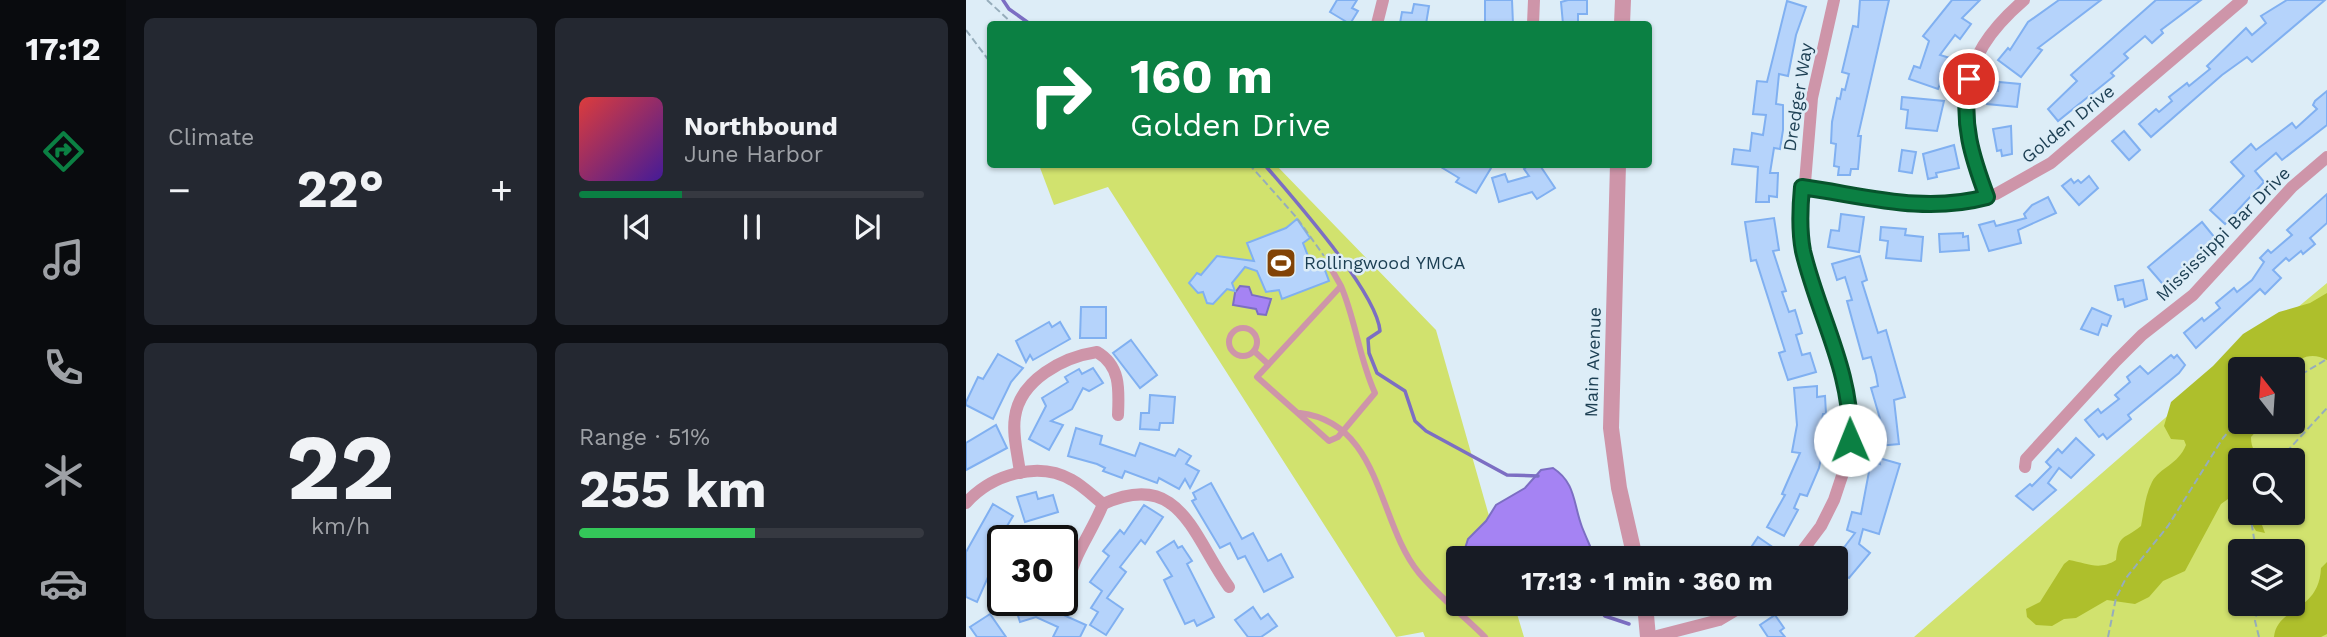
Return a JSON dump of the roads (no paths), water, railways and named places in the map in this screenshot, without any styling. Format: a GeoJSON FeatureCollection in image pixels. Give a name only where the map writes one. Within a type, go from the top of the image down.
{"type":"FeatureCollection","features":[{"type":"Feature","properties":{"kind":"street"},"geometry":{"type":"LineString","coordinates":[[1378,21],[1383,0]]}},
{"type":"Feature","properties":{"kind":"street"},"geometry":{"type":"LineString","coordinates":[[1534,0],[1534,21]]}},
{"type":"Feature","properties":{"kind":"street"},"geometry":{"type":"LineString","coordinates":[[1622,21],[1623,0]]}},
{"type":"Feature","properties":{"kind":"street","name":"Dredger Way"},"geometry":{"type":"LineString","coordinates":[[1806,546],[1821,526],[1842,479],[1848,458],[1851,417],[1842,371],[1803,250],[1800,211],[1812,98],[1834,0]]}},
{"type":"Feature","properties":{"kind":"street"},"geometry":{"type":"LineString","coordinates":[[1987,197],[1967,135],[1965,117],[1969,79],[1983,45],[2007,15],[2024,0]]}},
{"type":"Feature","properties":{"kind":"street","name":"Golden Drive"},"geometry":{"type":"LineString","coordinates":[[1802,187],[1906,205],[1948,205],[1987,197],[2015,186],[2051,163],[2242,0]]}},
{"type":"Feature","properties":{"kind":"street","name":"Mississippi Bar Drive"},"geometry":{"type":"LineString","coordinates":[[2025,467],[2026,459],[2142,335],[2193,295],[2292,187],[2327,157]]}},
{"type":"Feature","properties":{"kind":"street","name":"Main Avenue"},"geometry":{"type":"LineString","coordinates":[[1618,168],[1611,428],[1619,488],[1631,546]]}},
{"type":"Feature","properties":{"kind":"street"},"geometry":{"type":"LineString","coordinates":[[1020,473],[1015,416],[1022,395],[1039,376],[1068,359],[1097,352],[1106,357],[1115,373],[1119,391],[1118,415]]}},
{"type":"Feature","properties":{"kind":"street"},"geometry":{"type":"LineString","coordinates":[[966,503],[986,485],[1020,473],[1040,471],[1068,478],[1102,504]]}},
{"type":"Feature","properties":{"kind":"street"},"geometry":{"type":"LineString","coordinates":[[1078,558],[1094,529],[1102,504],[1122,495],[1151,492],[1171,501],[1229,587]]}},
{"type":"Feature","properties":{"kind":"street"},"geometry":{"type":"LineString","coordinates":[[1647,616],[1651,637],[1726,616]]}},
{"type":"Feature","properties":{"kind":"lane"},"geometry":{"type":"LineString","coordinates":[[1328,263],[1340,286],[1353,318],[1362,364],[1375,393],[1343,432],[1329,441],[1257,377],[1340,286]]}},
{"type":"Feature","properties":{"kind":"lane"},"geometry":{"type":"LineString","coordinates":[[1241,328],[1251,331],[1256,341],[1254,351],[1244,356],[1234,353],[1229,344],[1232,334],[1241,328]]}},
{"type":"Feature","properties":{"kind":"lane"},"geometry":{"type":"LineString","coordinates":[[1254,351],[1268,364]]}},
{"type":"Feature","properties":{"kind":"lane"},"geometry":{"type":"LineString","coordinates":[[1299,413],[1330,421],[1357,447],[1378,480],[1394,528],[1419,573],[1485,637]]}},
{"type":"Feature","properties":{"kind":"waterway"},"geometry":{"type":"LineString","coordinates":[[1003,0],[1009,9],[1026,21]]}},
{"type":"Feature","properties":{"kind":"waterway"},"geometry":{"type":"LineString","coordinates":[[1267,168],[1331,245],[1365,293],[1380,331],[1368,339],[1369,353],[1377,373],[1405,391],[1415,421],[1426,431],[1507,475],[1538,476]]}},
{"type":"Feature","properties":{"kind":"waterway"},"geometry":{"type":"LineString","coordinates":[[1605,616],[1629,624]]}},
{"type":"Feature","properties":{"kind":"place","name":"Rollingwood YMCA"},"geometry":{"type":"Point","coordinates":[1281,263]}}]}
